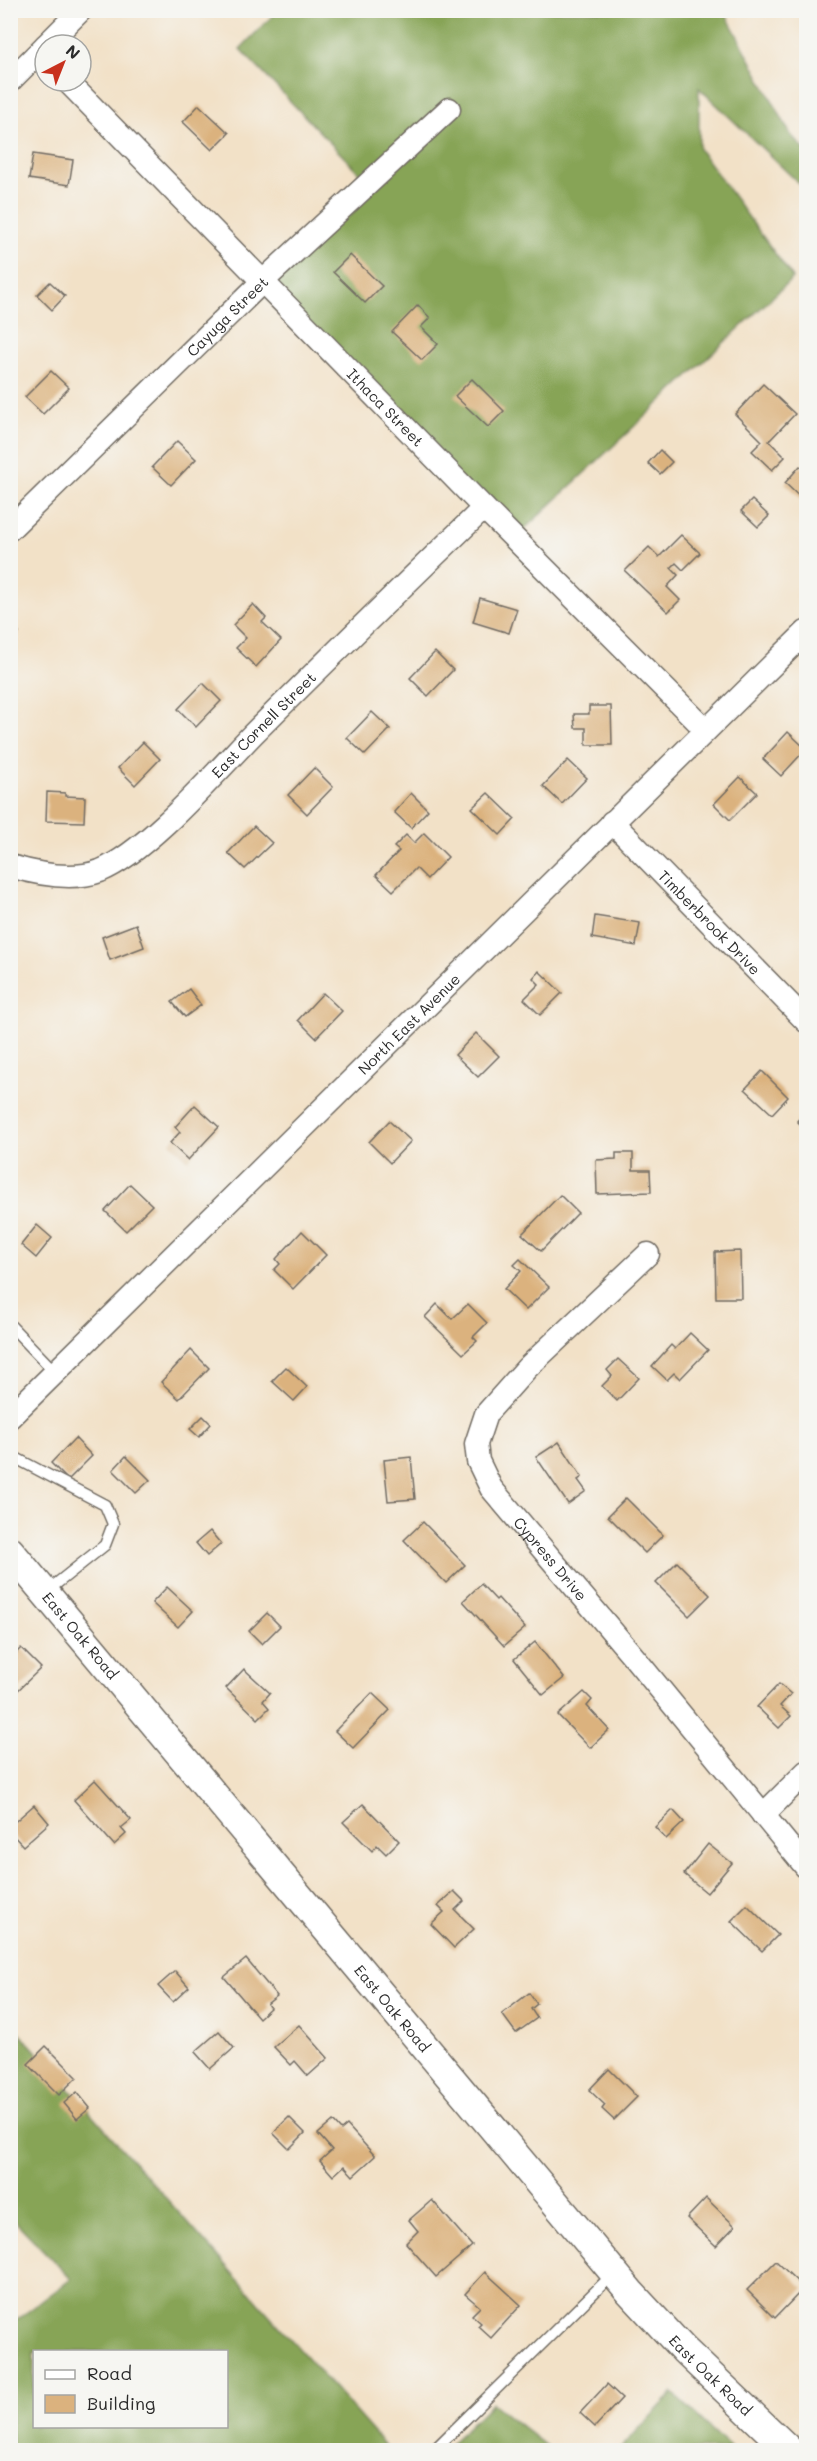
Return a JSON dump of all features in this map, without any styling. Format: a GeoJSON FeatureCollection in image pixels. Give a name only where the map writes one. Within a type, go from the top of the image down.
{"type":"FeatureCollection","features":[{"type":"Feature","properties":{"kind":"street"},"geometry":{"type":"LineString","coordinates":[[60,33],[81,10]]}},
{"type":"Feature","properties":{"kind":"street"},"geometry":{"type":"LineString","coordinates":[[10,81],[33,60]]}},
{"type":"Feature","properties":{"kind":"street","name":"Ithaca Street"},"geometry":{"type":"LineString","coordinates":[[79,93],[706,730]]}},
{"type":"Feature","properties":{"kind":"street","name":"Cayuga Street"},"geometry":{"type":"LineString","coordinates":[[10,529],[263,281],[449,109]]}},
{"type":"Feature","properties":{"kind":"street","name":"East Cornell Street"},"geometry":{"type":"LineString","coordinates":[[10,866],[28,871],[77,875],[100,871],[129,853],[167,821],[332,654],[484,507]]}},
{"type":"Feature","properties":{"kind":"street","name":"North East Avenue"},"geometry":{"type":"LineString","coordinates":[[10,1417],[807,632]]}},
{"type":"Feature","properties":{"kind":"street","name":"Timberbrook Drive"},"geometry":{"type":"LineString","coordinates":[[612,822],[807,1021]]}},
{"type":"Feature","properties":{"kind":"street","name":"Cypress Drive"},"geometry":{"type":"LineString","coordinates":[[648,1254],[527,1368],[499,1398],[486,1414],[476,1444],[478,1461],[491,1488],[807,1867]]}},
{"type":"Feature","properties":{"kind":"street","name":"East Oak Road"},"geometry":{"type":"LineString","coordinates":[[10,1551],[614,2272],[684,2350],[789,2451]]}},
{"type":"Feature","properties":{"kind":"street"},"geometry":{"type":"LineString","coordinates":[[764,1815],[807,1772]]}},
{"type":"Feature","properties":{"kind":"lane"},"geometry":{"type":"LineString","coordinates":[[10,1325],[57,1373]]}},
{"type":"Feature","properties":{"kind":"lane"},"geometry":{"type":"LineString","coordinates":[[10,1455],[105,1505],[113,1524],[105,1545],[45,1592]]}},
{"type":"Feature","properties":{"kind":"lane"},"geometry":{"type":"LineString","coordinates":[[434,2451],[614,2272]]}},
{"type":"Feature","properties":{"kind":"green space"},"geometry":{"type":"Polygon","coordinates":[[[277,11],[724,11],[791,135],[806,151],[806,190],[699,88],[699,149],[793,278],[517,536],[265,284],[362,176],[240,49],[277,11]]]}},
{"type":"Feature","properties":{"kind":"green space"},"geometry":{"type":"Polygon","coordinates":[[[11,2023],[389,2450],[11,2450],[10,2325],[71,2279],[11,2217],[11,2023]]]}},
{"type":"Feature","properties":{"kind":"green space"},"geometry":{"type":"Polygon","coordinates":[[[673,2393],[733,2450],[619,2450],[673,2393]]]}},
{"type":"Feature","properties":{"kind":"green space"},"geometry":{"type":"Polygon","coordinates":[[[492,2403],[551,2450],[444,2450],[492,2403]]]}},
{"type":"Feature","properties":{"kind":"building"},"geometry":{"type":"Polygon","coordinates":[[[199,105],[229,133],[212,150],[183,122],[199,105]]]}},
{"type":"Feature","properties":{"kind":"building"},"geometry":{"type":"Polygon","coordinates":[[[33,154],[73,160],[69,185],[29,179],[33,154]]]}},
{"type":"Feature","properties":{"kind":"building"},"geometry":{"type":"Polygon","coordinates":[[[350,255],[382,286],[365,303],[333,272],[350,255]]]}},
{"type":"Feature","properties":{"kind":"building"},"geometry":{"type":"Polygon","coordinates":[[[50,282],[65,296],[52,310],[37,295],[50,282]]]}},
{"type":"Feature","properties":{"kind":"building"},"geometry":{"type":"Polygon","coordinates":[[[418,305],[430,318],[421,327],[438,344],[422,360],[392,332],[418,305]]]}},
{"type":"Feature","properties":{"kind":"building"},"geometry":{"type":"Polygon","coordinates":[[[51,371],[69,388],[43,414],[25,397],[51,371]]]}},
{"type":"Feature","properties":{"kind":"building"},"geometry":{"type":"Polygon","coordinates":[[[472,379],[504,411],[488,427],[455,396],[472,379]]]}},
{"type":"Feature","properties":{"kind":"building"},"geometry":{"type":"Polygon","coordinates":[[[763,384],[795,414],[769,441],[785,457],[772,470],[752,451],[762,441],[735,414],[763,384]]]}},
{"type":"Feature","properties":{"kind":"building"},"geometry":{"type":"Polygon","coordinates":[[[177,441],[196,459],[171,485],[152,467],[177,441]]]}},
{"type":"Feature","properties":{"kind":"building"},"geometry":{"type":"Polygon","coordinates":[[[660,450],[672,462],[660,474],[648,463],[660,450]]]}},
{"type":"Feature","properties":{"kind":"building"},"geometry":{"type":"Polygon","coordinates":[[[800,466],[806,471],[806,503],[785,483],[800,466]]]}},
{"type":"Feature","properties":{"kind":"building"},"geometry":{"type":"Polygon","coordinates":[[[752,500],[769,516],[758,527],[741,511],[752,500]]]}},
{"type":"Feature","properties":{"kind":"building"},"geometry":{"type":"Polygon","coordinates":[[[681,535],[700,553],[683,570],[676,563],[671,568],[678,575],[667,587],[680,600],[668,612],[625,571],[649,547],[659,557],[681,535]]]}},
{"type":"Feature","properties":{"kind":"building"},"geometry":{"type":"Polygon","coordinates":[[[480,598],[517,609],[509,633],[473,622],[480,598]]]}},
{"type":"Feature","properties":{"kind":"building"},"geometry":{"type":"Polygon","coordinates":[[[253,604],[266,618],[262,622],[281,640],[256,667],[236,648],[246,638],[233,625],[253,604]]]}},
{"type":"Feature","properties":{"kind":"building"},"geometry":{"type":"Polygon","coordinates":[[[10,624],[19,633],[10,642],[10,624]]]}},
{"type":"Feature","properties":{"kind":"building"},"geometry":{"type":"Polygon","coordinates":[[[435,652],[453,670],[428,696],[410,678],[435,652]]]}},
{"type":"Feature","properties":{"kind":"building"},"geometry":{"type":"Polygon","coordinates":[[[203,683],[221,701],[196,727],[178,709],[203,683]]]}},
{"type":"Feature","properties":{"kind":"building"},"geometry":{"type":"Polygon","coordinates":[[[589,706],[611,706],[612,745],[586,745],[586,728],[575,728],[574,714],[589,714],[589,706]]]}},
{"type":"Feature","properties":{"kind":"building"},"geometry":{"type":"Polygon","coordinates":[[[372,712],[390,729],[365,755],[347,738],[372,712]]]}},
{"type":"Feature","properties":{"kind":"building"},"geometry":{"type":"Polygon","coordinates":[[[788,732],[806,749],[781,776],[763,759],[788,732]]]}},
{"type":"Feature","properties":{"kind":"building"},"geometry":{"type":"Polygon","coordinates":[[[143,742],[160,759],[135,785],[118,768],[143,742]]]}},
{"type":"Feature","properties":{"kind":"building"},"geometry":{"type":"Polygon","coordinates":[[[568,760],[587,778],[562,804],[543,786],[568,760]]]}},
{"type":"Feature","properties":{"kind":"building"},"geometry":{"type":"Polygon","coordinates":[[[314,768],[333,787],[307,814],[288,795],[314,768]]]}},
{"type":"Feature","properties":{"kind":"building"},"geometry":{"type":"Polygon","coordinates":[[[740,777],[757,793],[730,820],[714,804],[740,777]]]}},
{"type":"Feature","properties":{"kind":"building"},"geometry":{"type":"Polygon","coordinates":[[[47,792],[85,797],[84,822],[46,821],[47,792]]]}},
{"type":"Feature","properties":{"kind":"building"},"geometry":{"type":"Polygon","coordinates":[[[411,793],[428,810],[411,828],[394,812],[411,793]]]}},
{"type":"Feature","properties":{"kind":"building"},"geometry":{"type":"Polygon","coordinates":[[[488,793],[515,819],[500,835],[472,808],[488,793]]]}},
{"type":"Feature","properties":{"kind":"building"},"geometry":{"type":"Polygon","coordinates":[[[254,826],[272,843],[245,869],[228,853],[254,826]]]}},
{"type":"Feature","properties":{"kind":"building"},"geometry":{"type":"Polygon","coordinates":[[[424,833],[448,857],[427,879],[416,868],[393,891],[376,875],[399,851],[394,847],[406,835],[414,843],[424,833]]]}},
{"type":"Feature","properties":{"kind":"building"},"geometry":{"type":"Polygon","coordinates":[[[595,916],[640,923],[636,946],[592,938],[595,916]]]}},
{"type":"Feature","properties":{"kind":"building"},"geometry":{"type":"Polygon","coordinates":[[[136,924],[144,947],[110,960],[102,937],[136,924]]]}},
{"type":"Feature","properties":{"kind":"building"},"geometry":{"type":"Polygon","coordinates":[[[539,971],[562,993],[540,1015],[524,999],[539,984],[533,978],[539,971]]]}},
{"type":"Feature","properties":{"kind":"building"},"geometry":{"type":"Polygon","coordinates":[[[189,989],[201,1005],[185,1017],[172,1002],[189,989]]]}},
{"type":"Feature","properties":{"kind":"building"},"geometry":{"type":"Polygon","coordinates":[[[323,993],[342,1011],[316,1038],[298,1020],[323,993]]]}},
{"type":"Feature","properties":{"kind":"building"},"geometry":{"type":"Polygon","coordinates":[[[476,1033],[499,1056],[478,1077],[455,1055],[476,1033]]]}},
{"type":"Feature","properties":{"kind":"building"},"geometry":{"type":"Polygon","coordinates":[[[762,1071],[788,1097],[772,1114],[745,1089],[762,1071]]]}},
{"type":"Feature","properties":{"kind":"building"},"geometry":{"type":"Polygon","coordinates":[[[195,1105],[219,1127],[188,1160],[170,1143],[180,1132],[175,1127],[195,1105]]]}},
{"type":"Feature","properties":{"kind":"building"},"geometry":{"type":"Polygon","coordinates":[[[806,1111],[806,1130],[797,1121],[806,1111]]]}},
{"type":"Feature","properties":{"kind":"building"},"geometry":{"type":"Polygon","coordinates":[[[389,1121],[411,1141],[390,1163],[369,1142],[389,1121]]]}},
{"type":"Feature","properties":{"kind":"building"},"geometry":{"type":"Polygon","coordinates":[[[616,1153],[633,1153],[633,1170],[650,1170],[651,1192],[597,1194],[596,1160],[616,1159],[616,1153]]]}},
{"type":"Feature","properties":{"kind":"building"},"geometry":{"type":"Polygon","coordinates":[[[130,1184],[152,1205],[126,1231],[105,1211],[130,1184]]]}},
{"type":"Feature","properties":{"kind":"building"},"geometry":{"type":"Polygon","coordinates":[[[560,1195],[578,1213],[541,1251],[522,1234],[560,1195]]]}},
{"type":"Feature","properties":{"kind":"building"},"geometry":{"type":"Polygon","coordinates":[[[37,1225],[52,1238],[36,1258],[21,1245],[37,1225]]]}},
{"type":"Feature","properties":{"kind":"building"},"geometry":{"type":"Polygon","coordinates":[[[302,1231],[326,1255],[293,1289],[274,1270],[280,1264],[276,1259],[302,1231]]]}},
{"type":"Feature","properties":{"kind":"building"},"geometry":{"type":"Polygon","coordinates":[[[740,1251],[741,1298],[716,1298],[715,1252],[740,1251]]]}},
{"type":"Feature","properties":{"kind":"building"},"geometry":{"type":"Polygon","coordinates":[[[520,1259],[549,1287],[526,1310],[504,1289],[521,1271],[514,1265],[520,1259]]]}},
{"type":"Feature","properties":{"kind":"building"},"geometry":{"type":"Polygon","coordinates":[[[437,1304],[452,1319],[468,1304],[487,1323],[473,1337],[477,1341],[463,1354],[425,1317],[437,1304]]]}},
{"type":"Feature","properties":{"kind":"building"},"geometry":{"type":"Polygon","coordinates":[[[690,1333],[708,1350],[680,1379],[674,1373],[667,1380],[652,1366],[671,1345],[675,1349],[690,1333]]]}},
{"type":"Feature","properties":{"kind":"building"},"geometry":{"type":"Polygon","coordinates":[[[191,1350],[209,1368],[179,1399],[161,1382],[191,1350]]]}},
{"type":"Feature","properties":{"kind":"building"},"geometry":{"type":"Polygon","coordinates":[[[618,1359],[639,1378],[617,1401],[602,1386],[612,1376],[607,1370],[618,1359]]]}},
{"type":"Feature","properties":{"kind":"building"},"geometry":{"type":"Polygon","coordinates":[[[286,1367],[307,1387],[294,1401],[272,1381],[286,1367]]]}},
{"type":"Feature","properties":{"kind":"building"},"geometry":{"type":"Polygon","coordinates":[[[203,1416],[211,1424],[199,1437],[190,1429],[203,1416]]]}},
{"type":"Feature","properties":{"kind":"building"},"geometry":{"type":"Polygon","coordinates":[[[75,1438],[92,1456],[68,1480],[51,1463],[75,1438]]]}},
{"type":"Feature","properties":{"kind":"building"},"geometry":{"type":"Polygon","coordinates":[[[559,1442],[582,1477],[578,1480],[586,1491],[568,1504],[536,1457],[559,1442]]]}},
{"type":"Feature","properties":{"kind":"building"},"geometry":{"type":"Polygon","coordinates":[[[126,1456],[150,1480],[136,1493],[113,1470],[126,1456]]]}},
{"type":"Feature","properties":{"kind":"building"},"geometry":{"type":"Polygon","coordinates":[[[411,1457],[415,1499],[388,1501],[384,1460],[411,1457]]]}},
{"type":"Feature","properties":{"kind":"building"},"geometry":{"type":"Polygon","coordinates":[[[626,1498],[663,1535],[645,1553],[608,1516],[626,1498]]]}},
{"type":"Feature","properties":{"kind":"building"},"geometry":{"type":"Polygon","coordinates":[[[423,1522],[465,1565],[446,1583],[404,1540],[423,1522]]]}},
{"type":"Feature","properties":{"kind":"building"},"geometry":{"type":"Polygon","coordinates":[[[210,1531],[221,1544],[207,1556],[196,1543],[210,1531]]]}},
{"type":"Feature","properties":{"kind":"building"},"geometry":{"type":"Polygon","coordinates":[[[677,1562],[710,1595],[689,1616],[656,1583],[677,1562]]]}},
{"type":"Feature","properties":{"kind":"building"},"geometry":{"type":"Polygon","coordinates":[[[481,1584],[496,1600],[498,1598],[525,1628],[504,1646],[463,1601],[481,1584]]]}},
{"type":"Feature","properties":{"kind":"building"},"geometry":{"type":"Polygon","coordinates":[[[167,1587],[193,1611],[178,1627],[152,1603],[167,1587]]]}},
{"type":"Feature","properties":{"kind":"building"},"geometry":{"type":"Polygon","coordinates":[[[267,1613],[280,1626],[262,1644],[249,1631],[267,1613]]]}},
{"type":"Feature","properties":{"kind":"building"},"geometry":{"type":"Polygon","coordinates":[[[535,1642],[564,1678],[543,1695],[514,1659],[535,1642]]]}},
{"type":"Feature","properties":{"kind":"building"},"geometry":{"type":"Polygon","coordinates":[[[21,1648],[41,1668],[14,1694],[10,1690],[10,1659],[21,1648]]]}},
{"type":"Feature","properties":{"kind":"building"},"geometry":{"type":"Polygon","coordinates":[[[244,1669],[270,1693],[263,1701],[269,1708],[258,1719],[226,1688],[244,1669]]]}},
{"type":"Feature","properties":{"kind":"building"},"geometry":{"type":"Polygon","coordinates":[[[779,1684],[791,1694],[780,1706],[791,1716],[779,1728],[757,1707],[779,1684]]]}},
{"type":"Feature","properties":{"kind":"building"},"geometry":{"type":"Polygon","coordinates":[[[584,1692],[592,1700],[587,1706],[609,1730],[590,1748],[558,1715],[584,1692]]]}},
{"type":"Feature","properties":{"kind":"building"},"geometry":{"type":"Polygon","coordinates":[[[372,1693],[390,1710],[353,1748],[335,1731],[372,1693]]]}},
{"type":"Feature","properties":{"kind":"building"},"geometry":{"type":"Polygon","coordinates":[[[95,1780],[131,1820],[121,1828],[126,1834],[114,1845],[74,1800],[95,1780]]]}},
{"type":"Feature","properties":{"kind":"building"},"geometry":{"type":"Polygon","coordinates":[[[363,1804],[399,1841],[386,1854],[377,1845],[372,1851],[343,1822],[363,1804]]]}},
{"type":"Feature","properties":{"kind":"building"},"geometry":{"type":"Polygon","coordinates":[[[34,1805],[49,1823],[23,1846],[10,1832],[10,1826],[34,1805]]]}},
{"type":"Feature","properties":{"kind":"building"},"geometry":{"type":"Polygon","coordinates":[[[673,1810],[684,1822],[666,1839],[655,1827],[673,1810]]]}},
{"type":"Feature","properties":{"kind":"building"},"geometry":{"type":"Polygon","coordinates":[[[708,1844],[732,1863],[707,1893],[684,1874],[708,1844]]]}},
{"type":"Feature","properties":{"kind":"building"},"geometry":{"type":"Polygon","coordinates":[[[454,1891],[464,1901],[455,1910],[474,1929],[454,1948],[431,1924],[444,1912],[438,1906],[454,1891]]]}},
{"type":"Feature","properties":{"kind":"building"},"geometry":{"type":"Polygon","coordinates":[[[747,1905],[778,1935],[762,1951],[731,1921],[747,1905]]]}},
{"type":"Feature","properties":{"kind":"building"},"geometry":{"type":"Polygon","coordinates":[[[246,1959],[277,1996],[267,2004],[270,2008],[259,2018],[224,1977],[246,1959]]]}},
{"type":"Feature","properties":{"kind":"building"},"geometry":{"type":"Polygon","coordinates":[[[175,1971],[189,1987],[173,2002],[158,1986],[175,1971]]]}},
{"type":"Feature","properties":{"kind":"building"},"geometry":{"type":"Polygon","coordinates":[[[529,1993],[537,2004],[531,2009],[537,2018],[516,2033],[502,2014],[529,1993]]]}},
{"type":"Feature","properties":{"kind":"building"},"geometry":{"type":"Polygon","coordinates":[[[299,2025],[328,2058],[308,2076],[295,2061],[291,2065],[274,2047],[299,2025]]]}},
{"type":"Feature","properties":{"kind":"building"},"geometry":{"type":"Polygon","coordinates":[[[219,2031],[234,2048],[210,2069],[195,2052],[219,2031]]]}},
{"type":"Feature","properties":{"kind":"building"},"geometry":{"type":"Polygon","coordinates":[[[46,2046],[77,2077],[59,2095],[28,2064],[46,2046]]]}},
{"type":"Feature","properties":{"kind":"building"},"geometry":{"type":"Polygon","coordinates":[[[609,2069],[637,2097],[614,2120],[602,2109],[605,2105],[589,2090],[609,2069]]]}},
{"type":"Feature","properties":{"kind":"building"},"geometry":{"type":"Polygon","coordinates":[[[77,2092],[90,2108],[77,2119],[64,2103],[77,2092]]]}},
{"type":"Feature","properties":{"kind":"building"},"geometry":{"type":"Polygon","coordinates":[[[289,2117],[305,2133],[289,2149],[273,2133],[289,2117]]]}},
{"type":"Feature","properties":{"kind":"building"},"geometry":{"type":"Polygon","coordinates":[[[333,2121],[341,2130],[347,2125],[375,2156],[353,2176],[344,2166],[333,2176],[320,2161],[332,2150],[318,2134],[333,2121]]]}},
{"type":"Feature","properties":{"kind":"building"},"geometry":{"type":"Polygon","coordinates":[[[706,2198],[735,2226],[716,2246],[687,2218],[706,2198]]]}},
{"type":"Feature","properties":{"kind":"building"},"geometry":{"type":"Polygon","coordinates":[[[432,2200],[472,2246],[436,2277],[406,2243],[418,2231],[409,2220],[432,2200]]]}},
{"type":"Feature","properties":{"kind":"building"},"geometry":{"type":"Polygon","coordinates":[[[776,2261],[804,2288],[775,2318],[747,2290],[776,2261]]]}},
{"type":"Feature","properties":{"kind":"building"},"geometry":{"type":"Polygon","coordinates":[[[485,2272],[521,2305],[491,2338],[478,2326],[481,2323],[472,2315],[480,2307],[465,2294],[485,2272]]]}},
{"type":"Feature","properties":{"kind":"building"},"geometry":{"type":"Polygon","coordinates":[[[607,2384],[622,2398],[595,2427],[580,2413],[607,2384]]]}}]}
